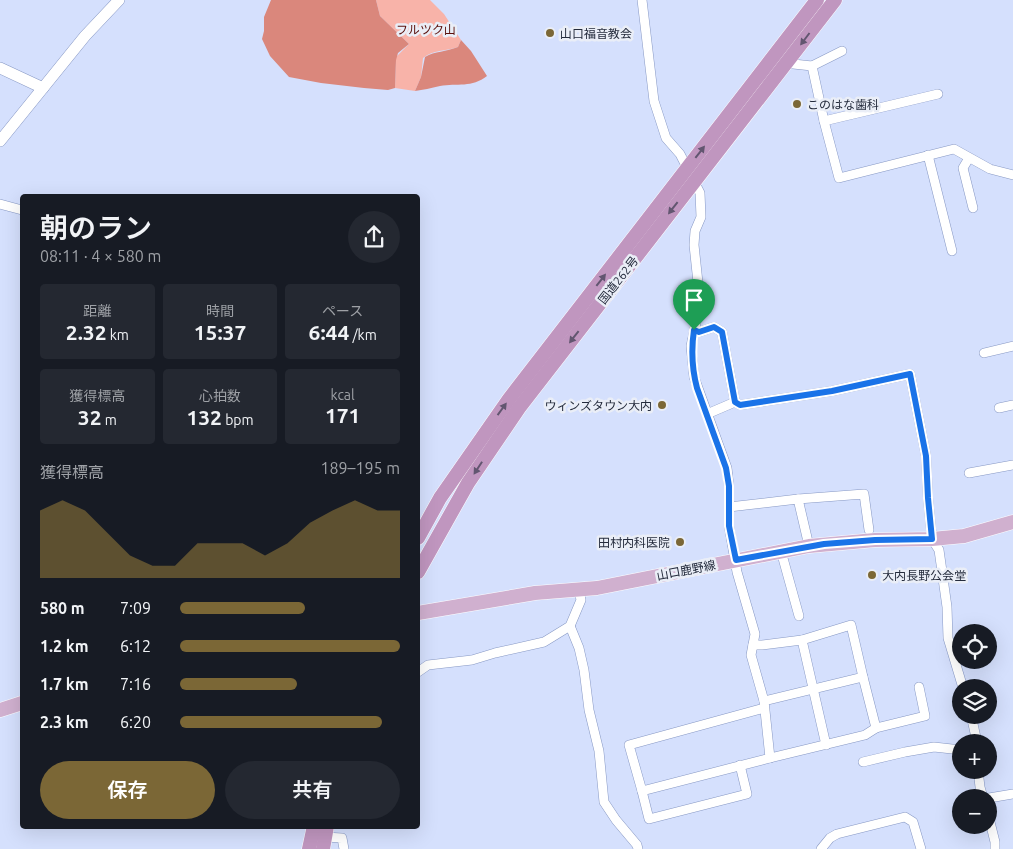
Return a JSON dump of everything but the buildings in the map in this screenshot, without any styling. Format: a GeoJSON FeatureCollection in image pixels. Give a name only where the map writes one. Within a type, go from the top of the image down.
{"type":"FeatureCollection","features":[{"type":"Feature","properties":{"kind":"highway","name":"国道262号"},"geometry":{"type":"LineString","coordinates":[[420,534],[440,498],[504,407],[817,0]]}},
{"type":"Feature","properties":{"kind":"highway","name":"国道262号"},"geometry":{"type":"LineString","coordinates":[[420,568],[468,483],[496,440],[835,0]]}},
{"type":"Feature","properties":{"kind":"highway"},"geometry":{"type":"LineString","coordinates":[[309,849],[313,829]]}},
{"type":"Feature","properties":{"kind":"main road","name":"山口鹿野線"},"geometry":{"type":"LineString","coordinates":[[420,613],[535,594],[597,588],[809,546],[875,540],[932,539],[964,536],[1013,522]]}},
{"type":"Feature","properties":{"kind":"main road"},"geometry":{"type":"LineString","coordinates":[[0,710],[20,704]]}},
{"type":"Feature","properties":{"kind":"street"},"geometry":{"type":"LineString","coordinates":[[0,141],[85,36],[119,0]]}},
{"type":"Feature","properties":{"kind":"street"},"geometry":{"type":"LineString","coordinates":[[642,0],[654,100],[666,138],[680,154],[700,193],[701,217],[695,231],[694,245],[699,292],[697,318],[691,346],[694,377],[726,468],[729,486],[729,526],[737,572],[755,634],[751,655],[764,705],[770,758]]}},
{"type":"Feature","properties":{"kind":"street"},"geometry":{"type":"LineString","coordinates":[[774,56],[786,64],[812,66],[842,51]]}},
{"type":"Feature","properties":{"kind":"street"},"geometry":{"type":"LineString","coordinates":[[812,66],[839,178],[954,149],[990,169],[1013,175]]}},
{"type":"Feature","properties":{"kind":"street"},"geometry":{"type":"LineString","coordinates":[[0,68],[43,88]]}},
{"type":"Feature","properties":{"kind":"street"},"geometry":{"type":"LineString","coordinates":[[824,121],[938,94]]}},
{"type":"Feature","properties":{"kind":"street"},"geometry":{"type":"LineString","coordinates":[[928,155],[952,251]]}},
{"type":"Feature","properties":{"kind":"street"},"geometry":{"type":"LineString","coordinates":[[968,158],[963,168],[973,208]]}},
{"type":"Feature","properties":{"kind":"street"},"geometry":{"type":"LineString","coordinates":[[0,204],[20,209]]}},
{"type":"Feature","properties":{"kind":"street"},"geometry":{"type":"LineString","coordinates":[[694,330],[699,332],[714,327],[722,332],[735,402],[740,405],[832,391],[910,374],[926,456],[932,539],[938,550],[947,607],[948,638],[960,679]]}},
{"type":"Feature","properties":{"kind":"street"},"geometry":{"type":"LineString","coordinates":[[984,353],[1013,346]]}},
{"type":"Feature","properties":{"kind":"street"},"geometry":{"type":"LineString","coordinates":[[707,414],[735,402]]}},
{"type":"Feature","properties":{"kind":"street"},"geometry":{"type":"LineString","coordinates":[[999,408],[1013,405]]}},
{"type":"Feature","properties":{"kind":"street"},"geometry":{"type":"LineString","coordinates":[[969,473],[1013,464]]}},
{"type":"Feature","properties":{"kind":"street"},"geometry":{"type":"LineString","coordinates":[[729,507],[864,494],[869,530]]}},
{"type":"Feature","properties":{"kind":"street"},"geometry":{"type":"LineString","coordinates":[[798,499],[809,546]]}},
{"type":"Feature","properties":{"kind":"street"},"geometry":{"type":"LineString","coordinates":[[781,551],[799,616]]}},
{"type":"Feature","properties":{"kind":"street"},"geometry":{"type":"LineString","coordinates":[[420,671],[428,665],[472,660],[544,642],[570,626],[581,600],[579,590]]}},
{"type":"Feature","properties":{"kind":"street"},"geometry":{"type":"LineString","coordinates":[[753,644],[762,645],[802,640],[851,625],[876,728]]}},
{"type":"Feature","properties":{"kind":"street"},"geometry":{"type":"LineString","coordinates":[[570,626],[579,648],[584,670],[589,710],[599,751],[604,802],[637,845],[638,849]]}},
{"type":"Feature","properties":{"kind":"street"},"geometry":{"type":"LineString","coordinates":[[802,640],[826,745]]}},
{"type":"Feature","properties":{"kind":"street"},"geometry":{"type":"LineString","coordinates":[[740,766],[747,794],[649,819],[629,745],[814,689],[863,677]]}},
{"type":"Feature","properties":{"kind":"street"},"geometry":{"type":"LineString","coordinates":[[642,791],[865,736],[876,728],[925,716],[918,687]]}},
{"type":"Feature","properties":{"kind":"street"},"geometry":{"type":"LineString","coordinates":[[863,762],[934,747],[952,749]]}},
{"type":"Feature","properties":{"kind":"street"},"geometry":{"type":"LineString","coordinates":[[997,797],[1013,794]]}},
{"type":"Feature","properties":{"kind":"street"},"geometry":{"type":"LineString","coordinates":[[821,849],[830,838],[837,834],[905,817],[913,822],[920,849]]}},
{"type":"Feature","properties":{"kind":"street"},"geometry":{"type":"LineString","coordinates":[[993,834],[995,849]]}},
{"type":"Feature","properties":{"kind":"street"},"geometry":{"type":"LineString","coordinates":[[325,838],[342,838],[344,849]]}},
{"type":"Feature","properties":{"kind":"green space","name":"フルツク山"},"geometry":{"type":"Polygon","coordinates":[[[376,0],[430,0],[444,14],[461,40],[458,47],[435,52],[423,58],[421,77],[415,91],[395,88],[396,57],[409,44],[380,16],[376,0]]]}},
{"type":"Feature","properties":{"kind":"shaded area"},"geometry":{"type":"Polygon","coordinates":[[[271,0],[376,0],[380,16],[409,44],[398,53],[395,88],[388,90],[364,88],[289,77],[270,56],[262,39],[264,17],[271,0]]]}},
{"type":"Feature","properties":{"kind":"shaded area"},"geometry":{"type":"Polygon","coordinates":[[[461,40],[471,51],[487,76],[470,84],[440,86],[415,91],[421,77],[425,57],[458,47],[461,40]]]}},
{"type":"Feature","properties":{"kind":"place","name":"山口福音教会"},"geometry":{"type":"Point","coordinates":[550,33]}},
{"type":"Feature","properties":{"kind":"place","name":"このはな歯科"},"geometry":{"type":"Point","coordinates":[797,104]}},
{"type":"Feature","properties":{"kind":"place","name":"ウィンズタウン大内"},"geometry":{"type":"Point","coordinates":[662,405]}},
{"type":"Feature","properties":{"kind":"place","name":"田村内科医院"},"geometry":{"type":"Point","coordinates":[680,542]}},
{"type":"Feature","properties":{"kind":"place","name":"大内長野公会堂"},"geometry":{"type":"Point","coordinates":[872,575]}},
{"type":"Feature","properties":{"kind":"route"},"geometry":{"type":"LineString","coordinates":[[714,327],[722,332],[735,402],[740,405],[832,391],[910,374],[926,456],[932,539],[875,540],[824,544],[736,560],[729,526],[729,486],[723,454],[694,377],[691,346],[694,330],[699,332],[714,327]]}}]}
